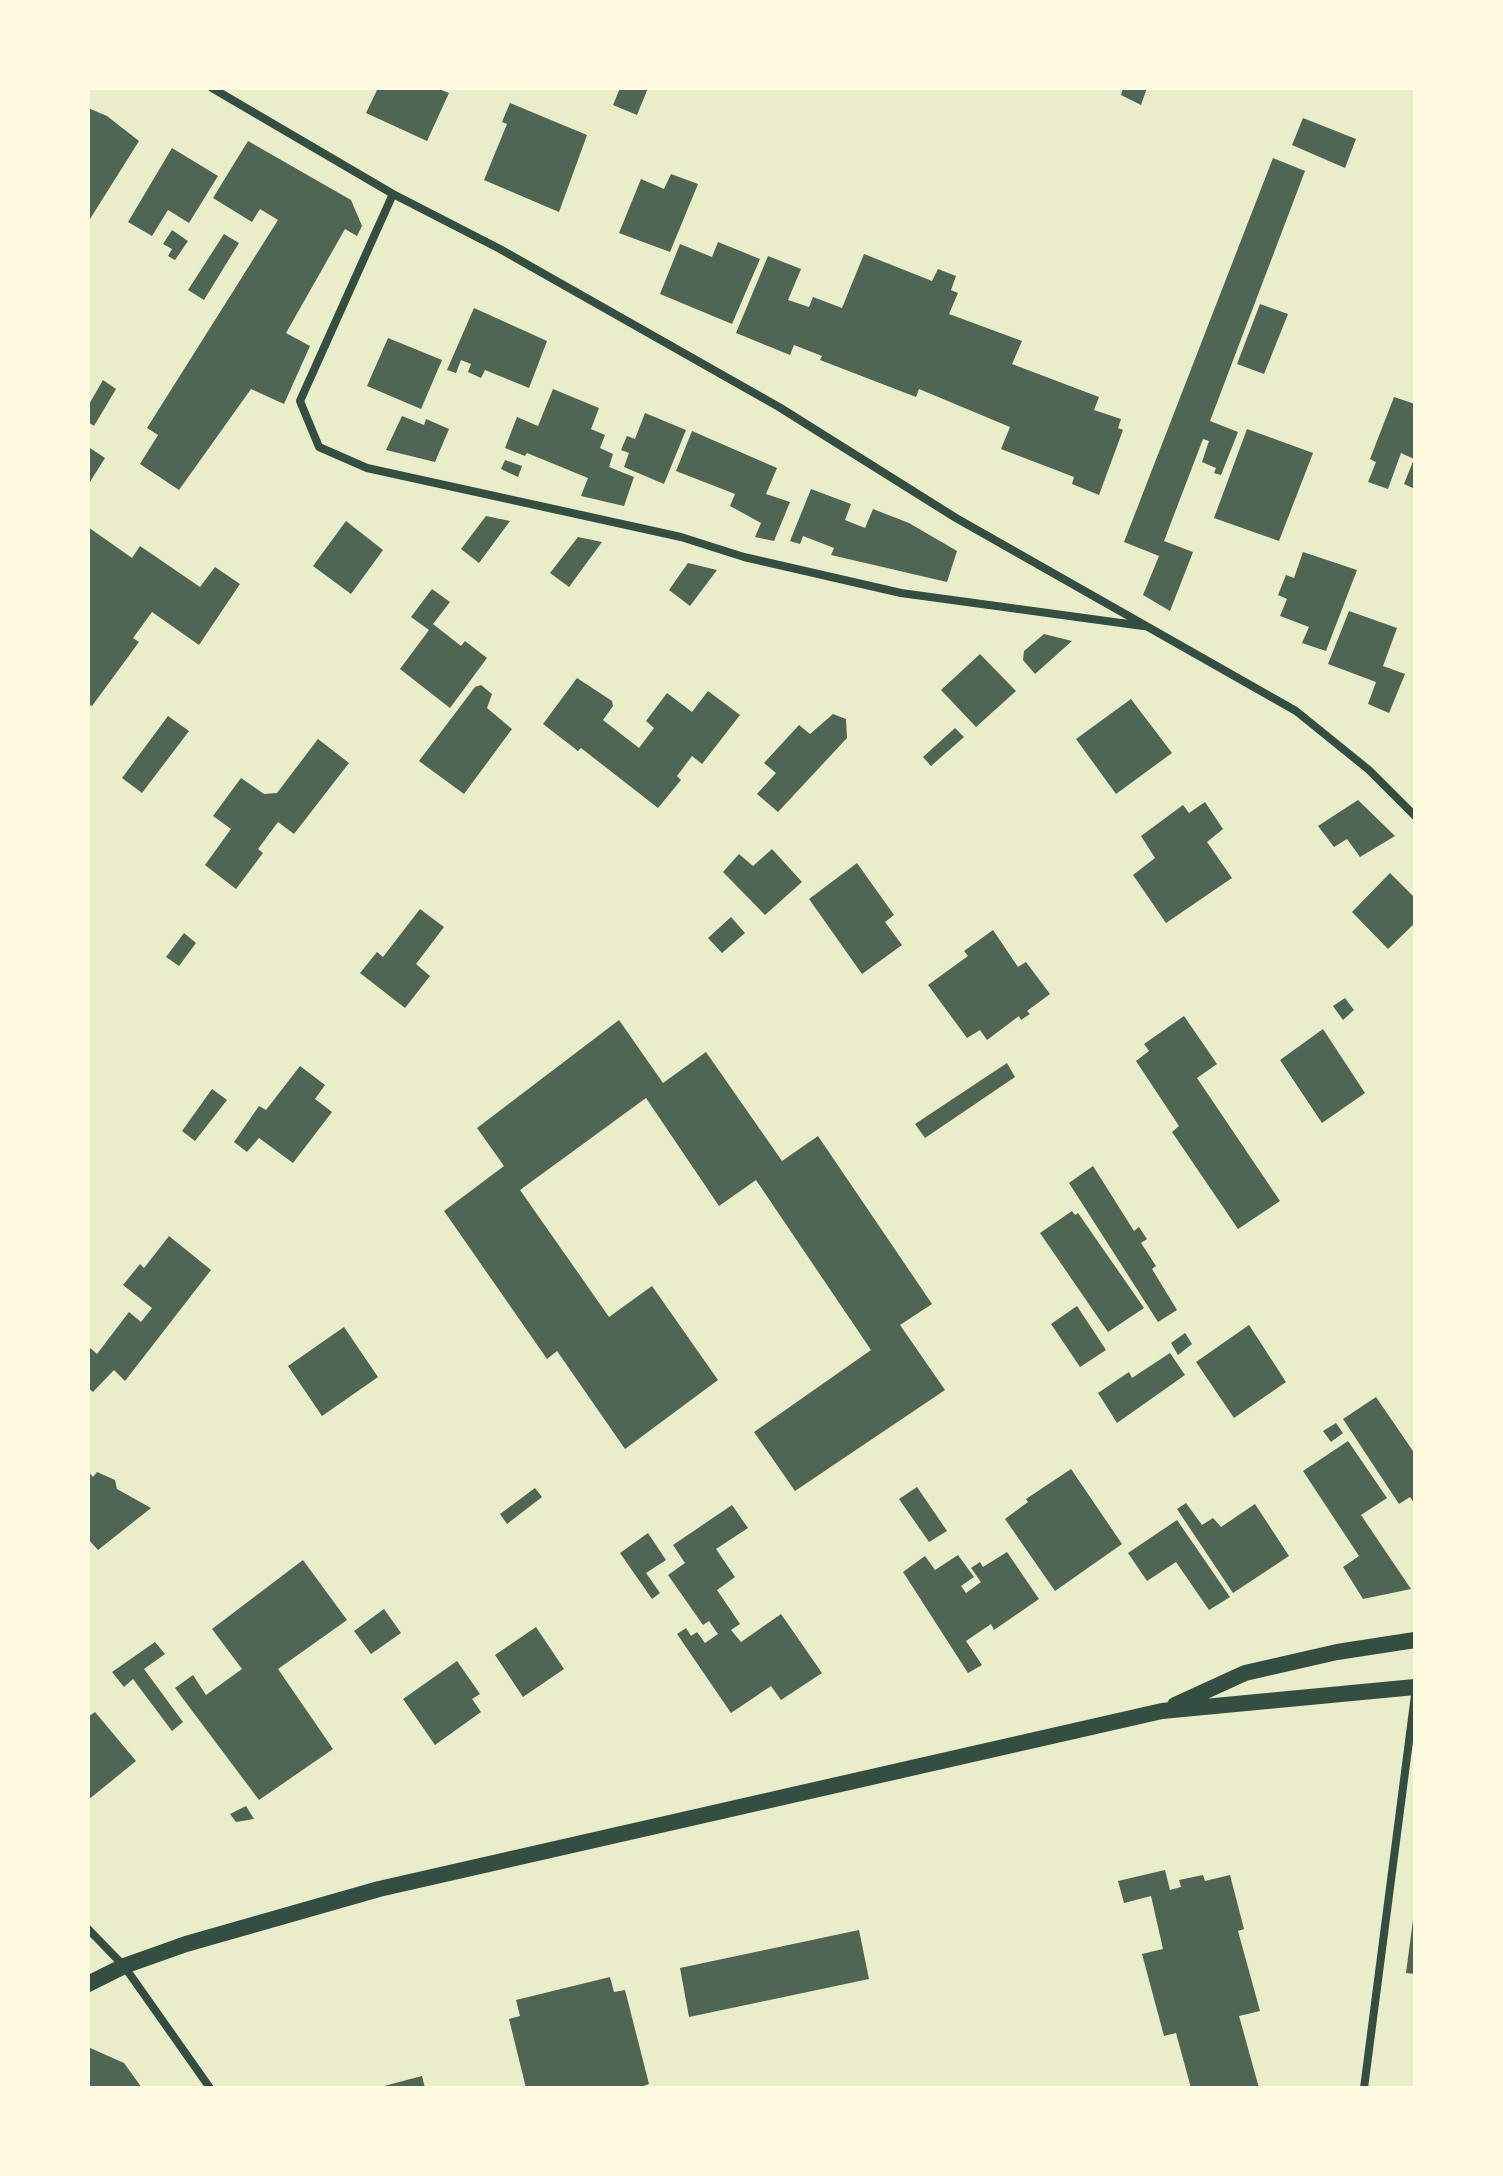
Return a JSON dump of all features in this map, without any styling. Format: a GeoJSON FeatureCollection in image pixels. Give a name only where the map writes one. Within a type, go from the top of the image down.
{"type":"FeatureCollection","features":[{"type":"Feature","properties":{"kind":"main road"},"geometry":{"type":"LineString","coordinates":[[1162,1711],[1245,1673],[1337,1652],[1415,1640]]}},
{"type":"Feature","properties":{"kind":"main road"},"geometry":{"type":"LineString","coordinates":[[88,1984],[124,1966],[379,1889],[1162,1711],[1415,1687]]}},
{"type":"Feature","properties":{"kind":"street"},"geometry":{"type":"LineString","coordinates":[[212,88],[393,194],[500,249],[779,407],[956,518],[1296,711],[1369,770],[1415,816]]}},
{"type":"Feature","properties":{"kind":"street"},"geometry":{"type":"LineString","coordinates":[[393,194],[300,401],[319,447],[367,468],[681,537],[744,557],[901,593],[1148,627]]}},
{"type":"Feature","properties":{"kind":"street"},"geometry":{"type":"LineString","coordinates":[[1364,2088],[1415,1695]]}},
{"type":"Feature","properties":{"kind":"street"},"geometry":{"type":"LineString","coordinates":[[88,1929],[124,1966],[210,2088]]}},
{"type":"Feature","properties":{"kind":"building"},"geometry":{"type":"Polygon","coordinates":[[[378,88],[437,88],[449,93],[427,141],[366,113],[378,88]]]}},
{"type":"Feature","properties":{"kind":"building"},"geometry":{"type":"Polygon","coordinates":[[[620,88],[648,88],[637,115],[613,105],[620,88]]]}},
{"type":"Feature","properties":{"kind":"building"},"geometry":{"type":"Polygon","coordinates":[[[1123,88],[1147,88],[1141,105],[1121,95],[1123,88]]]}},
{"type":"Feature","properties":{"kind":"building"},"geometry":{"type":"Polygon","coordinates":[[[510,103],[587,135],[559,212],[484,180],[507,124],[502,122],[510,103]]]}},
{"type":"Feature","properties":{"kind":"building"},"geometry":{"type":"Polygon","coordinates":[[[88,108],[107,116],[139,141],[90,219],[88,108]]]}},
{"type":"Feature","properties":{"kind":"building"},"geometry":{"type":"Polygon","coordinates":[[[1303,118],[1356,139],[1345,168],[1292,145],[1303,118]]]}},
{"type":"Feature","properties":{"kind":"building"},"geometry":{"type":"Polygon","coordinates":[[[248,141],[351,200],[362,226],[357,236],[345,229],[286,333],[310,346],[284,404],[251,389],[179,490],[140,464],[158,435],[147,428],[278,220],[260,209],[252,222],[213,198],[248,141]]]}},
{"type":"Feature","properties":{"kind":"building"},"geometry":{"type":"Polygon","coordinates":[[[172,148],[218,176],[189,223],[168,210],[152,236],[128,222],[172,148]]]}},
{"type":"Feature","properties":{"kind":"building"},"geometry":{"type":"Polygon","coordinates":[[[1273,158],[1305,171],[1210,421],[1238,432],[1221,475],[1214,473],[1216,468],[1202,462],[1209,441],[1203,439],[1164,541],[1193,552],[1170,611],[1143,595],[1159,556],[1124,542],[1273,158]]]}},
{"type":"Feature","properties":{"kind":"building"},"geometry":{"type":"Polygon","coordinates":[[[671,174],[698,184],[670,252],[619,233],[641,179],[664,189],[671,174]]]}},
{"type":"Feature","properties":{"kind":"building"},"geometry":{"type":"Polygon","coordinates":[[[172,230],[188,241],[175,260],[168,256],[172,249],[163,244],[172,230]]]}},
{"type":"Feature","properties":{"kind":"building"},"geometry":{"type":"Polygon","coordinates":[[[224,234],[239,243],[204,300],[188,290],[224,234]]]}},
{"type":"Feature","properties":{"kind":"building"},"geometry":{"type":"Polygon","coordinates":[[[718,242],[760,259],[732,324],[660,294],[680,244],[712,257],[718,242]]]}},
{"type":"Feature","properties":{"kind":"building"},"geometry":{"type":"Polygon","coordinates":[[[864,254],[932,281],[938,269],[956,276],[951,290],[958,293],[949,314],[1022,341],[1012,364],[1099,397],[1094,410],[1121,419],[1118,428],[1123,430],[1099,495],[1072,484],[1074,477],[1001,449],[1010,427],[919,389],[916,397],[820,360],[822,356],[794,345],[790,355],[736,333],[768,256],[801,269],[788,300],[809,307],[813,297],[842,308],[864,254]]]}},
{"type":"Feature","properties":{"kind":"building"},"geometry":{"type":"Polygon","coordinates":[[[1260,304],[1288,314],[1264,374],[1237,364],[1260,304]]]}},
{"type":"Feature","properties":{"kind":"building"},"geometry":{"type":"Polygon","coordinates":[[[474,308],[547,341],[529,388],[485,370],[481,378],[468,372],[471,364],[461,360],[456,373],[447,370],[474,308]]]}},
{"type":"Feature","properties":{"kind":"building"},"geometry":{"type":"Polygon","coordinates":[[[388,338],[442,360],[421,409],[367,386],[388,338]]]}},
{"type":"Feature","properties":{"kind":"building"},"geometry":{"type":"Polygon","coordinates":[[[103,380],[116,389],[94,426],[88,422],[88,406],[103,380]]]}},
{"type":"Feature","properties":{"kind":"building"},"geometry":{"type":"Polygon","coordinates":[[[553,389],[599,408],[591,429],[605,435],[600,448],[613,454],[609,467],[634,477],[624,506],[581,496],[588,478],[527,453],[525,456],[505,448],[517,417],[538,426],[553,389]]]}},
{"type":"Feature","properties":{"kind":"building"},"geometry":{"type":"Polygon","coordinates":[[[1394,397],[1415,404],[1415,489],[1404,484],[1414,459],[1401,453],[1388,489],[1368,482],[1376,462],[1370,459],[1394,397]]]}},
{"type":"Feature","properties":{"kind":"building"},"geometry":{"type":"Polygon","coordinates":[[[645,413],[686,430],[664,484],[624,467],[629,453],[621,450],[627,436],[635,439],[645,413]]]}},
{"type":"Feature","properties":{"kind":"building"},"geometry":{"type":"Polygon","coordinates":[[[402,416],[424,425],[426,419],[449,429],[435,462],[386,450],[402,416]]]}},
{"type":"Feature","properties":{"kind":"building"},"geometry":{"type":"Polygon","coordinates":[[[1247,429],[1313,453],[1279,541],[1214,518],[1247,429]]]}},
{"type":"Feature","properties":{"kind":"building"},"geometry":{"type":"Polygon","coordinates":[[[692,431],[777,468],[766,494],[790,502],[774,541],[755,537],[761,523],[730,506],[735,494],[676,471],[692,431]]]}},
{"type":"Feature","properties":{"kind":"building"},"geometry":{"type":"Polygon","coordinates":[[[90,448],[105,458],[88,485],[88,451],[90,448]]]}},
{"type":"Feature","properties":{"kind":"building"},"geometry":{"type":"Polygon","coordinates":[[[505,460],[522,466],[518,477],[501,469],[505,460]]]}},
{"type":"Feature","properties":{"kind":"building"},"geometry":{"type":"Polygon","coordinates":[[[811,489],[851,504],[845,520],[865,528],[873,509],[909,523],[957,551],[947,582],[831,555],[834,548],[803,536],[800,544],[790,541],[811,489]]]}},
{"type":"Feature","properties":{"kind":"building"},"geometry":{"type":"Polygon","coordinates":[[[486,516],[510,521],[479,563],[461,549],[486,516]]]}},
{"type":"Feature","properties":{"kind":"building"},"geometry":{"type":"Polygon","coordinates":[[[346,521],[383,550],[351,594],[313,566],[346,521]]]}},
{"type":"Feature","properties":{"kind":"building"},"geometry":{"type":"Polygon","coordinates":[[[88,527],[132,558],[140,546],[200,587],[215,567],[240,584],[199,645],[152,612],[133,638],[139,642],[92,706],[88,704],[88,527]]]}},
{"type":"Feature","properties":{"kind":"building"},"geometry":{"type":"Polygon","coordinates":[[[578,537],[602,542],[569,587],[550,573],[578,537]]]}},
{"type":"Feature","properties":{"kind":"building"},"geometry":{"type":"Polygon","coordinates":[[[1303,552],[1357,570],[1326,651],[1302,643],[1309,627],[1280,616],[1287,599],[1278,595],[1286,575],[1294,578],[1303,552]]]}},
{"type":"Feature","properties":{"kind":"building"},"geometry":{"type":"Polygon","coordinates":[[[688,563],[717,570],[690,606],[669,590],[688,563]]]}},
{"type":"Feature","properties":{"kind":"building"},"geometry":{"type":"Polygon","coordinates":[[[432,589],[450,602],[433,624],[461,646],[465,641],[487,658],[450,708],[400,669],[429,630],[411,617],[432,589]]]}},
{"type":"Feature","properties":{"kind":"building"},"geometry":{"type":"Polygon","coordinates":[[[1349,611],[1397,628],[1383,666],[1405,674],[1389,713],[1368,704],[1376,682],[1328,664],[1349,611]]]}},
{"type":"Feature","properties":{"kind":"building"},"geometry":{"type":"Polygon","coordinates":[[[1044,634],[1072,641],[1035,674],[1023,660],[1024,651],[1044,634]]]}},
{"type":"Feature","properties":{"kind":"building"},"geometry":{"type":"Polygon","coordinates":[[[980,654],[1016,691],[976,727],[941,690],[980,654]]]}},
{"type":"Feature","properties":{"kind":"building"},"geometry":{"type":"Polygon","coordinates":[[[577,678],[612,701],[613,706],[603,720],[639,748],[654,728],[646,721],[667,693],[692,712],[708,691],[740,715],[702,764],[692,756],[677,776],[681,780],[658,808],[581,748],[578,751],[543,724],[577,678]]]}},
{"type":"Feature","properties":{"kind":"building"},"geometry":{"type":"Polygon","coordinates":[[[481,685],[492,694],[487,708],[512,729],[464,794],[419,761],[475,687],[481,685]]]}},
{"type":"Feature","properties":{"kind":"building"},"geometry":{"type":"Polygon","coordinates":[[[1131,699],[1172,753],[1116,794],[1076,739],[1131,699]]]}},
{"type":"Feature","properties":{"kind":"building"},"geometry":{"type":"Polygon","coordinates":[[[833,714],[846,719],[847,738],[778,812],[757,794],[776,773],[764,763],[799,725],[810,734],[833,714]]]}},
{"type":"Feature","properties":{"kind":"building"},"geometry":{"type":"Polygon","coordinates":[[[168,716],[189,731],[142,793],[122,778],[168,716]]]}},
{"type":"Feature","properties":{"kind":"building"},"geometry":{"type":"Polygon","coordinates":[[[955,728],[964,737],[931,766],[923,757],[955,728]]]}},
{"type":"Feature","properties":{"kind":"building"},"geometry":{"type":"Polygon","coordinates":[[[318,739],[349,763],[294,834],[278,822],[258,849],[263,853],[236,889],[205,865],[231,829],[213,816],[241,778],[264,794],[277,793],[318,739]]]}},
{"type":"Feature","properties":{"kind":"building"},"geometry":{"type":"Polygon","coordinates":[[[1358,800],[1395,836],[1360,857],[1347,839],[1334,847],[1318,826],[1358,800]]]}},
{"type":"Feature","properties":{"kind":"building"},"geometry":{"type":"Polygon","coordinates":[[[1205,802],[1223,829],[1207,842],[1232,878],[1166,923],[1133,875],[1155,858],[1141,836],[1183,805],[1189,813],[1205,802]]]}},
{"type":"Feature","properties":{"kind":"building"},"geometry":{"type":"Polygon","coordinates":[[[772,849],[802,882],[765,915],[723,872],[739,854],[753,866],[772,849]]]}},
{"type":"Feature","properties":{"kind":"building"},"geometry":{"type":"Polygon","coordinates":[[[857,863],[894,915],[885,922],[902,945],[862,974],[809,899],[857,863]]]}},
{"type":"Feature","properties":{"kind":"building"},"geometry":{"type":"Polygon","coordinates":[[[1390,873],[1415,898],[1415,923],[1388,949],[1352,912],[1390,873]]]}},
{"type":"Feature","properties":{"kind":"building"},"geometry":{"type":"Polygon","coordinates":[[[420,909],[444,927],[416,964],[430,976],[405,1008],[360,973],[377,952],[383,957],[420,909]]]}},
{"type":"Feature","properties":{"kind":"building"},"geometry":{"type":"Polygon","coordinates":[[[731,917],[745,933],[722,953],[708,938],[731,917]]]}},
{"type":"Feature","properties":{"kind":"building"},"geometry":{"type":"Polygon","coordinates":[[[993,930],[1018,967],[1026,962],[1050,994],[1027,1011],[1030,1014],[1021,1020],[1019,1016],[987,1040],[980,1030],[967,1038],[928,985],[968,956],[964,951],[993,930]]]}},
{"type":"Feature","properties":{"kind":"building"},"geometry":{"type":"Polygon","coordinates":[[[184,933],[196,943],[179,966],[166,957],[184,933]]]}},
{"type":"Feature","properties":{"kind":"building"},"geometry":{"type":"Polygon","coordinates":[[[1345,998],[1354,1010],[1343,1020],[1333,1006],[1345,998]]]}},
{"type":"Feature","properties":{"kind":"building"},"geometry":{"type":"Polygon","coordinates":[[[1184,1016],[1217,1064],[1197,1078],[1280,1201],[1238,1229],[1172,1132],[1179,1126],[1136,1061],[1149,1051],[1144,1044],[1184,1016]]]}},
{"type":"Feature","properties":{"kind":"building"},"geometry":{"type":"Polygon","coordinates":[[[619,1020],[663,1083],[706,1052],[782,1161],[818,1136],[932,1304],[900,1325],[945,1390],[795,1491],[754,1432],[871,1350],[756,1180],[719,1206],[646,1098],[520,1190],[609,1317],[652,1286],[718,1380],[625,1449],[557,1351],[547,1359],[444,1211],[504,1166],[477,1128],[619,1020]]]}},
{"type":"Feature","properties":{"kind":"building"},"geometry":{"type":"Polygon","coordinates":[[[1323,1029],[1365,1093],[1322,1123],[1280,1060],[1323,1029]]]}},
{"type":"Feature","properties":{"kind":"building"},"geometry":{"type":"Polygon","coordinates":[[[1007,1063],[1015,1077],[925,1138],[915,1124],[1007,1063]]]}},
{"type":"Feature","properties":{"kind":"building"},"geometry":{"type":"Polygon","coordinates":[[[300,1066],[325,1085],[315,1099],[332,1112],[293,1163],[259,1138],[247,1152],[234,1142],[259,1106],[266,1110],[300,1066]]]}},
{"type":"Feature","properties":{"kind":"building"},"geometry":{"type":"Polygon","coordinates":[[[212,1089],[227,1100],[195,1141],[182,1131],[212,1089]]]}},
{"type":"Feature","properties":{"kind":"building"},"geometry":{"type":"Polygon","coordinates":[[[1093,1166],[1134,1231],[1139,1227],[1147,1239],[1141,1243],[1156,1266],[1152,1269],[1177,1310],[1158,1322],[1069,1183],[1093,1166]]]}},
{"type":"Feature","properties":{"kind":"building"},"geometry":{"type":"Polygon","coordinates":[[[1072,1211],[1075,1215],[1078,1213],[1144,1308],[1108,1332],[1040,1233],[1072,1211]]]}},
{"type":"Feature","properties":{"kind":"building"},"geometry":{"type":"Polygon","coordinates":[[[169,1236],[211,1270],[125,1381],[114,1370],[93,1392],[88,1388],[88,1346],[97,1354],[129,1312],[141,1322],[152,1308],[123,1285],[140,1264],[144,1268],[169,1236]]]}},
{"type":"Feature","properties":{"kind":"building"},"geometry":{"type":"Polygon","coordinates":[[[1077,1306],[1106,1350],[1080,1367],[1051,1324],[1077,1306]]]}},
{"type":"Feature","properties":{"kind":"building"},"geometry":{"type":"Polygon","coordinates":[[[1249,1325],[1286,1382],[1234,1418],[1196,1362],[1249,1325]]]}},
{"type":"Feature","properties":{"kind":"building"},"geometry":{"type":"Polygon","coordinates":[[[344,1327],[378,1377],[322,1416],[288,1366],[344,1327]]]}},
{"type":"Feature","properties":{"kind":"building"},"geometry":{"type":"Polygon","coordinates":[[[1185,1333],[1192,1344],[1178,1355],[1171,1343],[1185,1333]]]}},
{"type":"Feature","properties":{"kind":"building"},"geometry":{"type":"Polygon","coordinates":[[[1170,1353],[1185,1375],[1117,1423],[1098,1393],[1129,1372],[1132,1378],[1170,1353]]]}},
{"type":"Feature","properties":{"kind":"building"},"geometry":{"type":"Polygon","coordinates":[[[1376,1397],[1415,1454],[1415,1504],[1410,1497],[1399,1504],[1343,1419],[1376,1397]]]}},
{"type":"Feature","properties":{"kind":"building"},"geometry":{"type":"Polygon","coordinates":[[[1336,1423],[1343,1433],[1331,1442],[1323,1431],[1336,1423]]]}},
{"type":"Feature","properties":{"kind":"building"},"geometry":{"type":"Polygon","coordinates":[[[1348,1441],[1387,1498],[1361,1515],[1411,1589],[1363,1599],[1343,1567],[1359,1556],[1303,1471],[1348,1441]]]}},
{"type":"Feature","properties":{"kind":"building"},"geometry":{"type":"Polygon","coordinates":[[[1071,1469],[1122,1544],[1055,1591],[1005,1519],[1028,1502],[1026,1499],[1071,1469]]]}},
{"type":"Feature","properties":{"kind":"building"},"geometry":{"type":"Polygon","coordinates":[[[88,1471],[93,1477],[97,1472],[115,1480],[117,1489],[151,1508],[98,1550],[88,1539],[88,1471]]]}},
{"type":"Feature","properties":{"kind":"building"},"geometry":{"type":"Polygon","coordinates":[[[917,1487],[947,1531],[929,1542],[899,1499],[917,1487]]]}},
{"type":"Feature","properties":{"kind":"building"},"geometry":{"type":"Polygon","coordinates":[[[535,1488],[542,1497],[507,1524],[500,1514],[535,1488]]]}},
{"type":"Feature","properties":{"kind":"building"},"geometry":{"type":"Polygon","coordinates":[[[1186,1503],[1202,1525],[1213,1518],[1221,1527],[1255,1504],[1289,1556],[1233,1593],[1177,1509],[1186,1503]]]}},
{"type":"Feature","properties":{"kind":"building"},"geometry":{"type":"Polygon","coordinates":[[[732,1505],[748,1528],[716,1549],[735,1577],[717,1590],[740,1624],[731,1630],[741,1642],[781,1614],[822,1673],[781,1700],[771,1686],[731,1713],[677,1634],[686,1628],[691,1636],[697,1632],[705,1643],[718,1634],[709,1621],[703,1625],[668,1575],[685,1563],[673,1545],[732,1505]]]}},
{"type":"Feature","properties":{"kind":"building"},"geometry":{"type":"Polygon","coordinates":[[[1177,1520],[1230,1597],[1209,1610],[1176,1562],[1147,1581],[1128,1553],[1177,1520]]]}},
{"type":"Feature","properties":{"kind":"building"},"geometry":{"type":"Polygon","coordinates":[[[648,1533],[666,1560],[646,1573],[660,1593],[652,1599],[620,1553],[648,1533]]]}},
{"type":"Feature","properties":{"kind":"building"},"geometry":{"type":"Polygon","coordinates":[[[1007,1552],[1039,1599],[994,1630],[991,1624],[966,1641],[982,1665],[968,1673],[903,1572],[925,1556],[935,1570],[958,1555],[974,1577],[961,1586],[966,1593],[981,1582],[971,1568],[980,1562],[983,1567],[1007,1552]]]}},
{"type":"Feature","properties":{"kind":"building"},"geometry":{"type":"Polygon","coordinates":[[[303,1560],[347,1620],[278,1669],[333,1749],[259,1800],[175,1688],[193,1675],[206,1695],[242,1669],[212,1629],[303,1560]]]}},
{"type":"Feature","properties":{"kind":"building"},"geometry":{"type":"Polygon","coordinates":[[[384,1609],[401,1633],[371,1654],[354,1631],[384,1609]]]}},
{"type":"Feature","properties":{"kind":"building"},"geometry":{"type":"Polygon","coordinates":[[[536,1627],[564,1669],[523,1697],[495,1655],[536,1627]]]}},
{"type":"Feature","properties":{"kind":"building"},"geometry":{"type":"Polygon","coordinates":[[[155,1642],[165,1654],[144,1669],[183,1722],[172,1731],[133,1679],[124,1687],[112,1672],[155,1642]]]}},
{"type":"Feature","properties":{"kind":"building"},"geometry":{"type":"Polygon","coordinates":[[[457,1661],[480,1694],[472,1699],[481,1712],[435,1745],[403,1699],[457,1661]]]}},
{"type":"Feature","properties":{"kind":"building"},"geometry":{"type":"Polygon","coordinates":[[[95,1712],[136,1761],[88,1800],[88,1717],[95,1712]]]}},
{"type":"Feature","properties":{"kind":"building"},"geometry":{"type":"Polygon","coordinates":[[[246,1806],[254,1819],[236,1822],[230,1814],[246,1806]]]}},
{"type":"Feature","properties":{"kind":"building"},"geometry":{"type":"Polygon","coordinates":[[[1165,1870],[1170,1890],[1181,1887],[1179,1880],[1203,1875],[1205,1881],[1230,1875],[1244,1929],[1238,1931],[1260,2011],[1239,2016],[1259,2088],[1191,2088],[1176,2033],[1164,2036],[1142,1954],[1163,1949],[1151,1896],[1124,1903],[1118,1881],[1165,1870]]]}},
{"type":"Feature","properties":{"kind":"building"},"geometry":{"type":"Polygon","coordinates":[[[1415,1920],[1415,1974],[1406,1973],[1415,1920]]]}},
{"type":"Feature","properties":{"kind":"building"},"geometry":{"type":"Polygon","coordinates":[[[859,1930],[869,1979],[689,2017],[680,1968],[859,1930]]]}},
{"type":"Feature","properties":{"kind":"building"},"geometry":{"type":"Polygon","coordinates":[[[610,1977],[614,1992],[625,1990],[649,2084],[638,2088],[526,2088],[509,2019],[520,2016],[516,2000],[610,1977]]]}},
{"type":"Feature","properties":{"kind":"building"},"geometry":{"type":"Polygon","coordinates":[[[88,2047],[124,2063],[142,2088],[88,2088],[88,2047]]]}},
{"type":"Feature","properties":{"kind":"building"},"geometry":{"type":"Polygon","coordinates":[[[422,2076],[425,2088],[380,2088],[380,2087],[422,2076]]]}}]}
